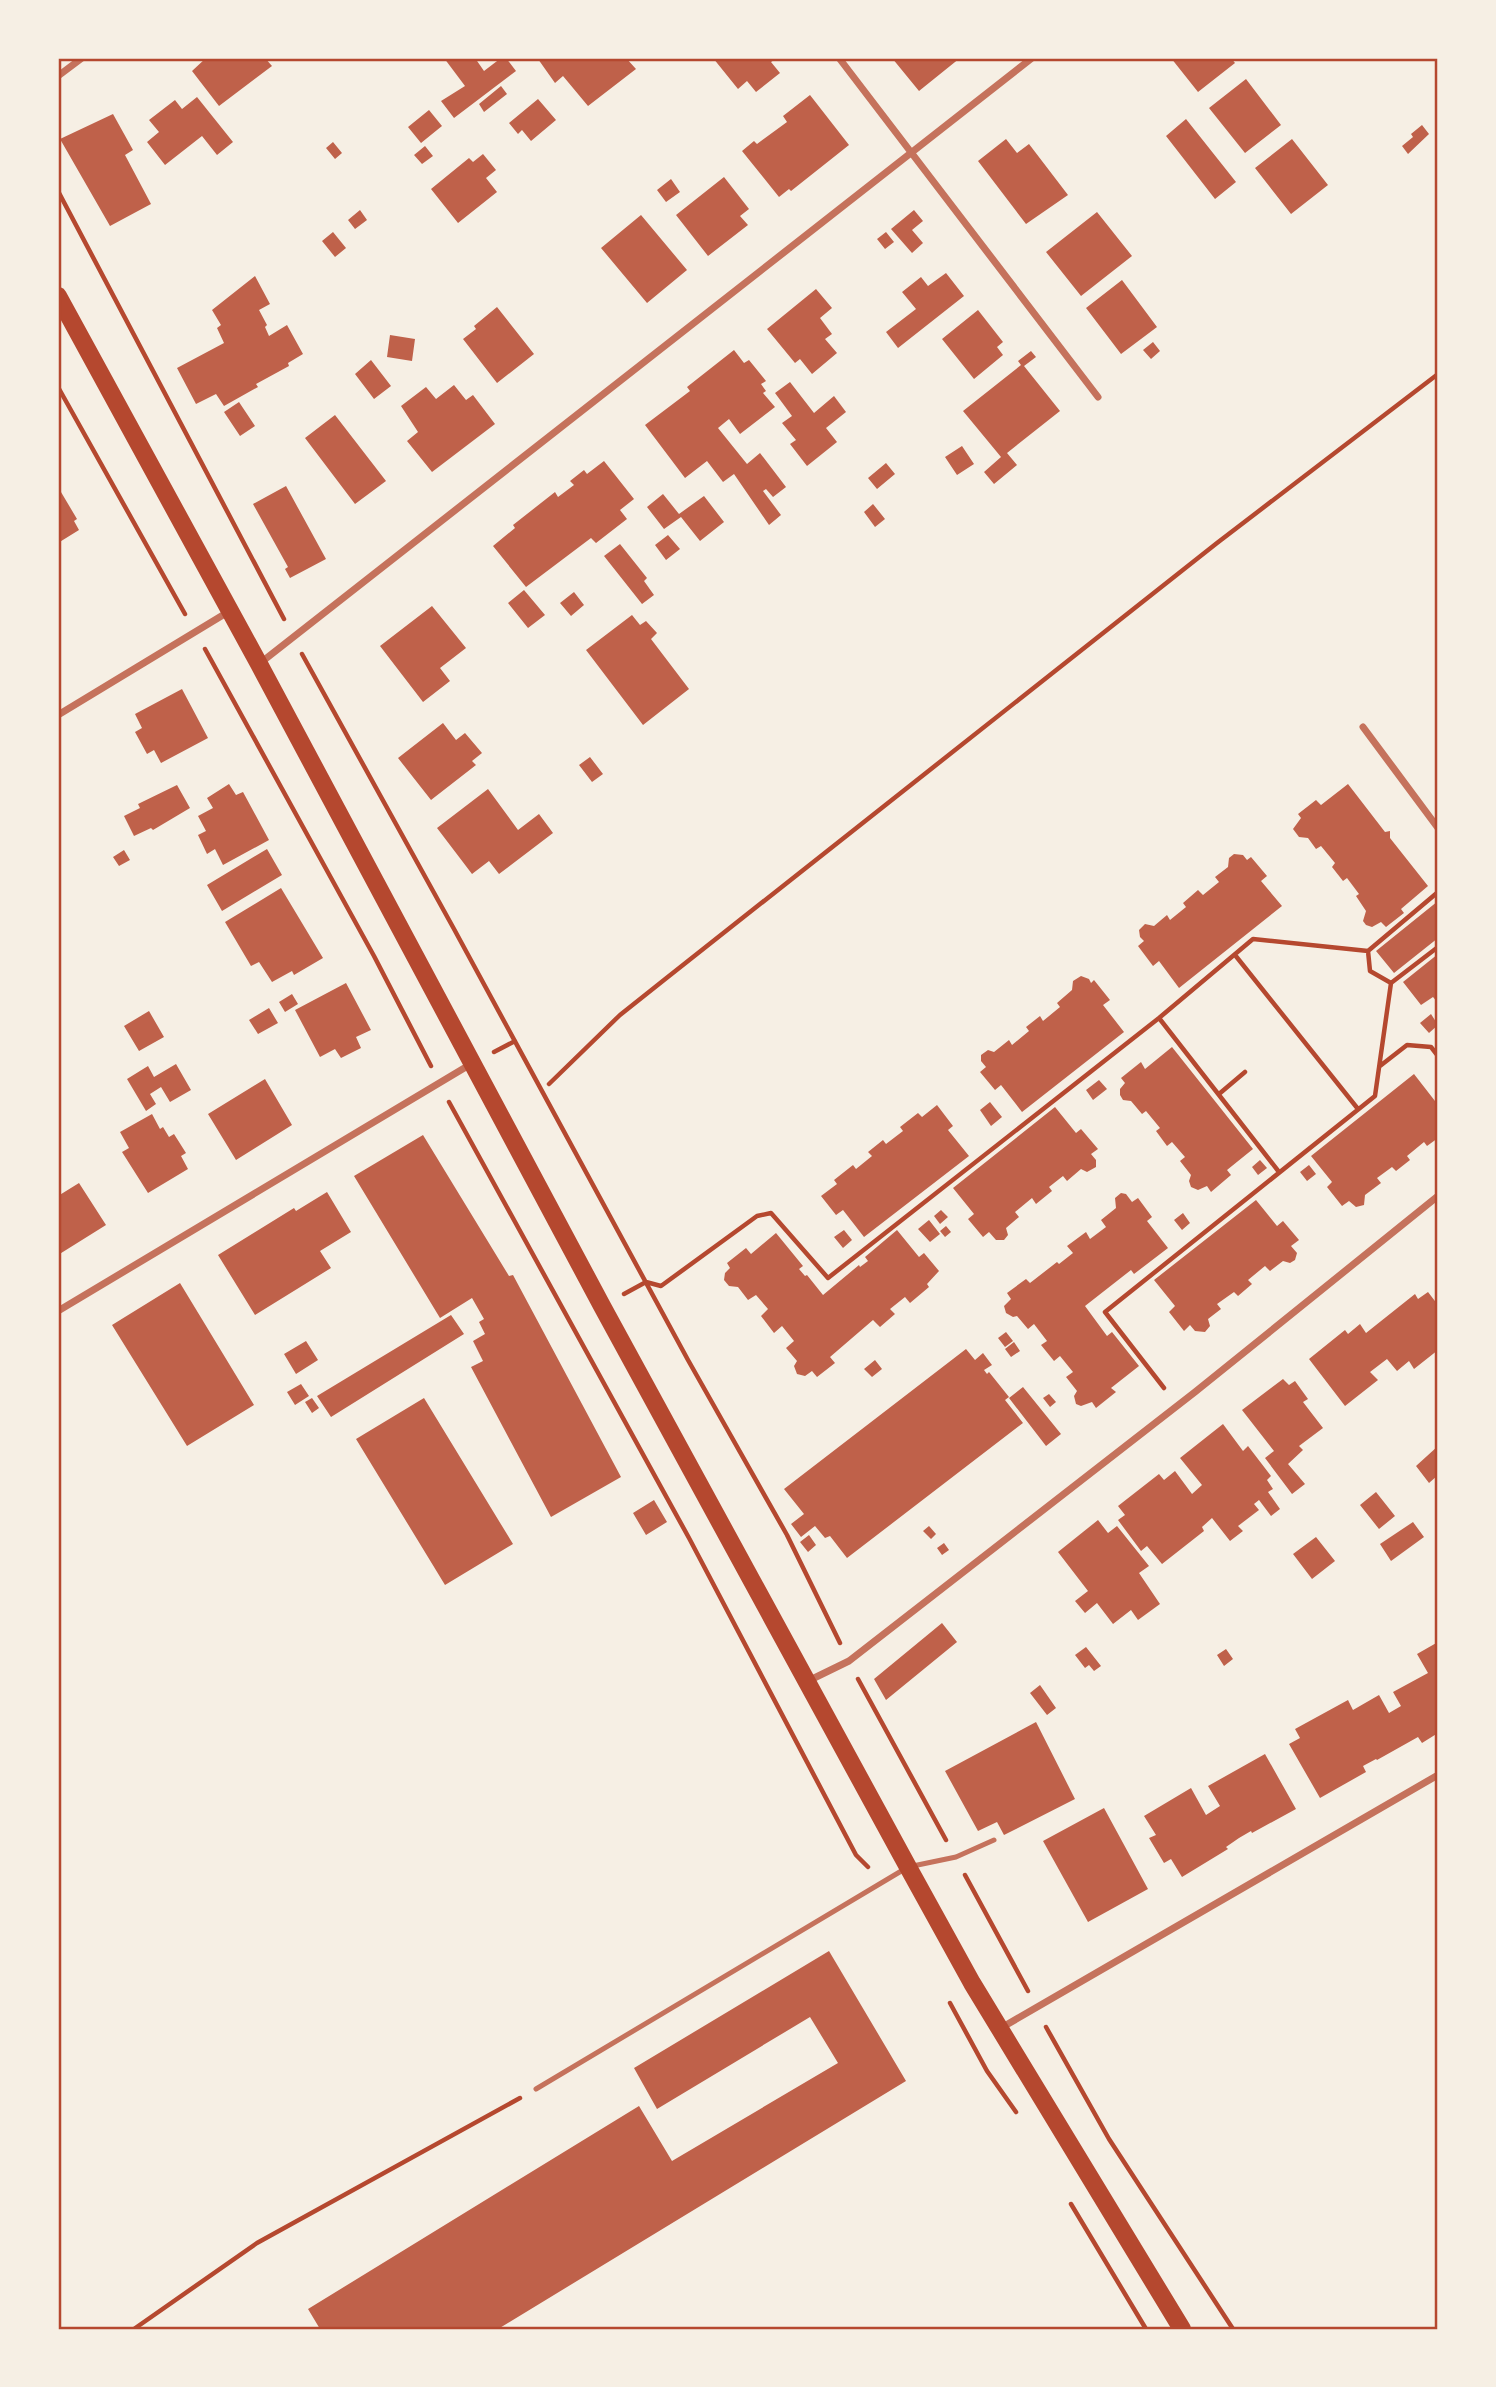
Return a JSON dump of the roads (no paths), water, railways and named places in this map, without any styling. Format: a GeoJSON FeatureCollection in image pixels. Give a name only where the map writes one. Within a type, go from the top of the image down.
{"type":"FeatureCollection","features":[{"type":"Feature","properties":{"kind":"main road"},"geometry":{"type":"LineString","coordinates":[[58,296],[259,664],[471,1064],[908,1867],[1000,2029],[1182,2329]]}},
{"type":"Feature","properties":{"kind":"street"},"geometry":{"type":"LineString","coordinates":[[58,76],[82,58]]}},
{"type":"Feature","properties":{"kind":"street"},"geometry":{"type":"LineString","coordinates":[[839,58],[1098,397]]}},
{"type":"Feature","properties":{"kind":"street"},"geometry":{"type":"LineString","coordinates":[[259,664],[1032,58]]}},
{"type":"Feature","properties":{"kind":"street"},"geometry":{"type":"LineString","coordinates":[[58,715],[229,612]]}},
{"type":"Feature","properties":{"kind":"street"},"geometry":{"type":"LineString","coordinates":[[1363,727],[1438,828]]}},
{"type":"Feature","properties":{"kind":"street"},"geometry":{"type":"LineString","coordinates":[[58,1311],[471,1064]]}},
{"type":"Feature","properties":{"kind":"street"},"geometry":{"type":"LineString","coordinates":[[808,1681],[849,1661],[1177,1406],[1438,1196]]}},
{"type":"Feature","properties":{"kind":"street"},"geometry":{"type":"LineString","coordinates":[[1000,2029],[1438,1775]]}},
{"type":"Feature","properties":{"kind":"lane"},"geometry":{"type":"LineString","coordinates":[[536,2089],[908,1867],[956,1857],[994,1840]]}}]}
